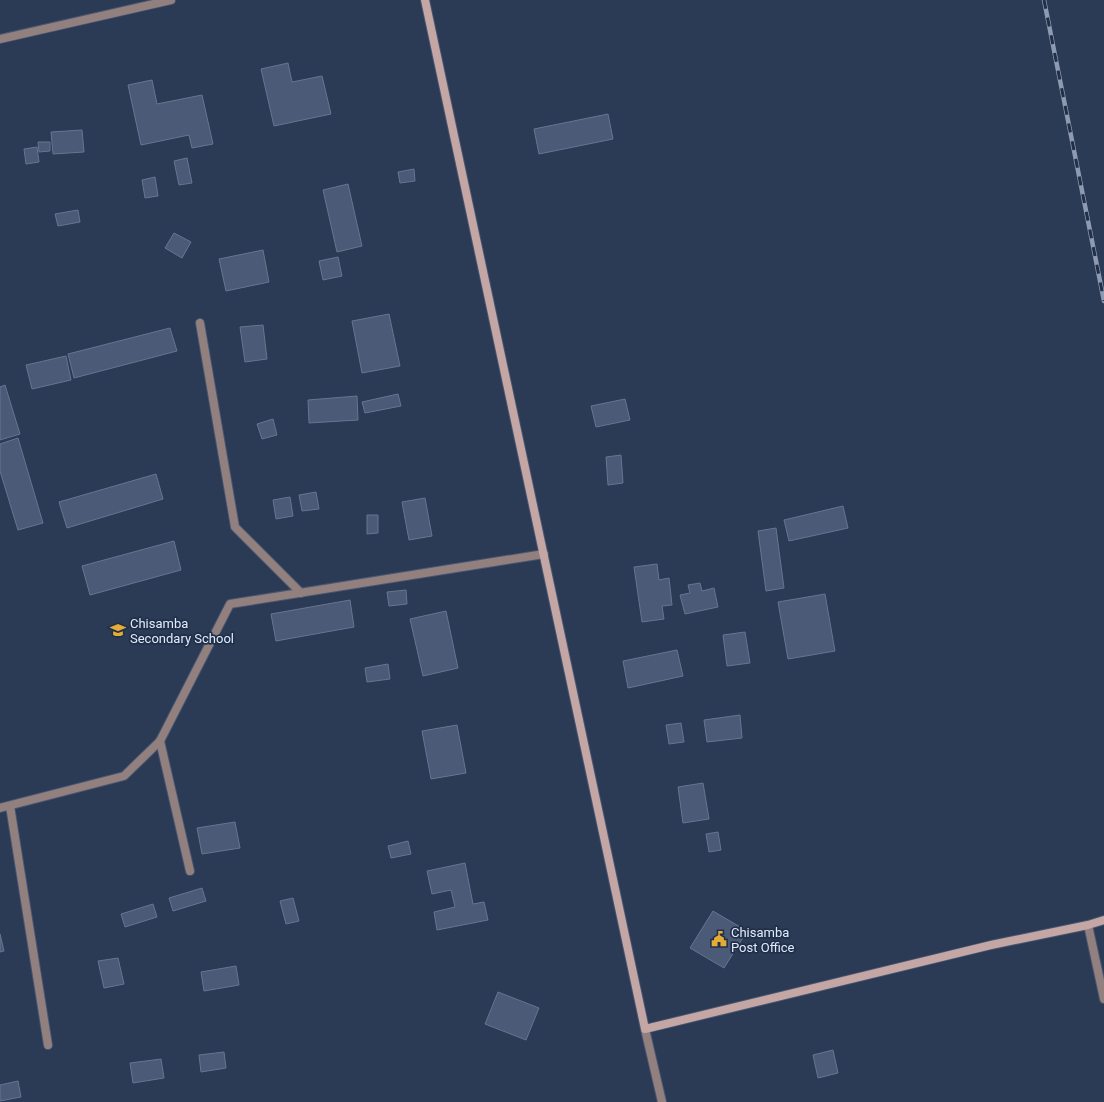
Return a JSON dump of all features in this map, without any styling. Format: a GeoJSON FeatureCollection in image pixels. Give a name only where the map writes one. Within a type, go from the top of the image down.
{"type":"FeatureCollection","features":[{"type":"Feature","properties":{"kind":"main road"},"geometry":{"type":"LineString","coordinates":[[425,0],[645,1029],[992,945],[1104,920]]}},
{"type":"Feature","properties":{"kind":"street"},"geometry":{"type":"LineString","coordinates":[[0,39],[171,0]]}},
{"type":"Feature","properties":{"kind":"street"},"geometry":{"type":"LineString","coordinates":[[200,323],[235,527],[301,593]]}},
{"type":"Feature","properties":{"kind":"street"},"geometry":{"type":"LineString","coordinates":[[0,808],[124,776],[160,741],[230,604],[544,554]]}},
{"type":"Feature","properties":{"kind":"street"},"geometry":{"type":"LineString","coordinates":[[160,741],[190,871]]}},
{"type":"Feature","properties":{"kind":"street"},"geometry":{"type":"LineString","coordinates":[[10,806],[48,1045]]}},
{"type":"Feature","properties":{"kind":"street"},"geometry":{"type":"LineString","coordinates":[[1088,924],[1104,999]]}},
{"type":"Feature","properties":{"kind":"street"},"geometry":{"type":"LineString","coordinates":[[645,1029],[662,1102]]}},
{"type":"Feature","properties":{"kind":"building"},"geometry":{"type":"Polygon","coordinates":[[[288,63],[292,82],[322,76],[331,114],[274,126],[261,69],[288,63]]]}},
{"type":"Feature","properties":{"kind":"building"},"geometry":{"type":"Polygon","coordinates":[[[152,80],[157,104],[202,95],[213,144],[192,148],[189,135],[141,145],[128,85],[152,80]]]}},
{"type":"Feature","properties":{"kind":"building"},"geometry":{"type":"Polygon","coordinates":[[[608,114],[613,139],[539,154],[534,129],[608,114]]]}},
{"type":"Feature","properties":{"kind":"building"},"geometry":{"type":"Polygon","coordinates":[[[82,130],[84,152],[53,154],[51,132],[82,130]]]}},
{"type":"Feature","properties":{"kind":"building"},"geometry":{"type":"Polygon","coordinates":[[[38,142],[50,142],[50,151],[39,152],[38,142]]]}},
{"type":"Feature","properties":{"kind":"building"},"geometry":{"type":"Polygon","coordinates":[[[37,147],[39,162],[26,164],[24,149],[37,147]]]}},
{"type":"Feature","properties":{"kind":"building"},"geometry":{"type":"Polygon","coordinates":[[[187,158],[192,183],[179,185],[174,161],[187,158]]]}},
{"type":"Feature","properties":{"kind":"building"},"geometry":{"type":"Polygon","coordinates":[[[414,169],[415,181],[400,183],[398,172],[414,169]]]}},
{"type":"Feature","properties":{"kind":"building"},"geometry":{"type":"Polygon","coordinates":[[[155,177],[158,196],[145,198],[142,180],[155,177]]]}},
{"type":"Feature","properties":{"kind":"building"},"geometry":{"type":"Polygon","coordinates":[[[348,184],[362,246],[337,252],[323,190],[348,184]]]}},
{"type":"Feature","properties":{"kind":"building"},"geometry":{"type":"Polygon","coordinates":[[[78,210],[80,222],[58,226],[55,214],[78,210]]]}},
{"type":"Feature","properties":{"kind":"building"},"geometry":{"type":"Polygon","coordinates":[[[174,233],[191,242],[182,258],[165,248],[174,233]]]}},
{"type":"Feature","properties":{"kind":"building"},"geometry":{"type":"Polygon","coordinates":[[[263,250],[269,282],[226,291],[219,259],[263,250]]]}},
{"type":"Feature","properties":{"kind":"building"},"geometry":{"type":"Polygon","coordinates":[[[338,257],[342,276],[323,280],[319,261],[338,257]]]}},
{"type":"Feature","properties":{"kind":"building"},"geometry":{"type":"Polygon","coordinates":[[[389,314],[400,366],[362,373],[352,321],[389,314]]]}},
{"type":"Feature","properties":{"kind":"building"},"geometry":{"type":"Polygon","coordinates":[[[263,325],[267,359],[245,362],[240,327],[263,325]]]}},
{"type":"Feature","properties":{"kind":"building"},"geometry":{"type":"Polygon","coordinates":[[[170,328],[177,351],[74,378],[68,354],[170,328]]]}},
{"type":"Feature","properties":{"kind":"building"},"geometry":{"type":"Polygon","coordinates":[[[66,356],[71,380],[32,389],[26,365],[66,356]]]}},
{"type":"Feature","properties":{"kind":"building"},"geometry":{"type":"Polygon","coordinates":[[[5,385],[20,434],[0,440],[0,387],[5,385]]]}},
{"type":"Feature","properties":{"kind":"building"},"geometry":{"type":"Polygon","coordinates":[[[398,394],[401,406],[365,413],[362,402],[398,394]]]}},
{"type":"Feature","properties":{"kind":"building"},"geometry":{"type":"Polygon","coordinates":[[[357,396],[358,420],[309,423],[308,400],[357,396]]]}},
{"type":"Feature","properties":{"kind":"building"},"geometry":{"type":"Polygon","coordinates":[[[625,399],[630,420],[596,427],[591,406],[625,399]]]}},
{"type":"Feature","properties":{"kind":"building"},"geometry":{"type":"Polygon","coordinates":[[[273,419],[277,435],[262,439],[257,424],[273,419]]]}},
{"type":"Feature","properties":{"kind":"building"},"geometry":{"type":"Polygon","coordinates":[[[18,438],[43,523],[18,530],[0,471],[0,444],[18,438]]]}},
{"type":"Feature","properties":{"kind":"building"},"geometry":{"type":"Polygon","coordinates":[[[621,455],[623,483],[608,485],[606,457],[621,455]]]}},
{"type":"Feature","properties":{"kind":"building"},"geometry":{"type":"Polygon","coordinates":[[[156,474],[163,499],[67,528],[59,502],[156,474]]]}},
{"type":"Feature","properties":{"kind":"building"},"geometry":{"type":"Polygon","coordinates":[[[316,492],[319,509],[302,511],[299,495],[316,492]]]}},
{"type":"Feature","properties":{"kind":"building"},"geometry":{"type":"Polygon","coordinates":[[[290,497],[293,516],[276,519],[273,500],[290,497]]]}},
{"type":"Feature","properties":{"kind":"building"},"geometry":{"type":"Polygon","coordinates":[[[425,498],[432,536],[409,540],[402,502],[425,498]]]}},
{"type":"Feature","properties":{"kind":"building"},"geometry":{"type":"Polygon","coordinates":[[[843,506],[848,528],[789,541],[784,520],[843,506]]]}},
{"type":"Feature","properties":{"kind":"building"},"geometry":{"type":"Polygon","coordinates":[[[367,515],[378,515],[378,533],[367,534],[367,515]]]}},
{"type":"Feature","properties":{"kind":"building"},"geometry":{"type":"Polygon","coordinates":[[[776,528],[784,588],[766,591],[758,531],[776,528]]]}},
{"type":"Feature","properties":{"kind":"building"},"geometry":{"type":"Polygon","coordinates":[[[174,541],[181,570],[90,595],[82,566],[174,541]]]}},
{"type":"Feature","properties":{"kind":"building"},"geometry":{"type":"Polygon","coordinates":[[[657,564],[659,580],[669,578],[672,605],[662,606],[664,619],[642,622],[634,567],[657,564]]]}},
{"type":"Feature","properties":{"kind":"building"},"geometry":{"type":"Polygon","coordinates":[[[700,583],[702,591],[714,588],[718,607],[685,614],[680,595],[690,593],[688,585],[700,583]]]}},
{"type":"Feature","properties":{"kind":"building"},"geometry":{"type":"Polygon","coordinates":[[[406,590],[407,604],[389,606],[387,592],[406,590]]]}},
{"type":"Feature","properties":{"kind":"building"},"geometry":{"type":"Polygon","coordinates":[[[825,594],[835,651],[788,659],[778,602],[825,594]]]}},
{"type":"Feature","properties":{"kind":"building"},"geometry":{"type":"Polygon","coordinates":[[[350,600],[354,627],[276,641],[271,614],[350,600]]]}},
{"type":"Feature","properties":{"kind":"building"},"geometry":{"type":"Polygon","coordinates":[[[446,611],[458,668],[423,676],[410,619],[446,611]]]}},
{"type":"Feature","properties":{"kind":"building"},"geometry":{"type":"Polygon","coordinates":[[[745,632],[750,663],[727,666],[723,635],[745,632]]]}},
{"type":"Feature","properties":{"kind":"building"},"geometry":{"type":"Polygon","coordinates":[[[677,650],[683,676],[628,688],[623,661],[677,650]]]}},
{"type":"Feature","properties":{"kind":"building"},"geometry":{"type":"Polygon","coordinates":[[[388,664],[390,679],[367,682],[365,668],[388,664]]]}},
{"type":"Feature","properties":{"kind":"building"},"geometry":{"type":"Polygon","coordinates":[[[740,715],[742,738],[707,742],[704,720],[740,715]]]}},
{"type":"Feature","properties":{"kind":"building"},"geometry":{"type":"Polygon","coordinates":[[[681,723],[684,742],[669,744],[666,725],[681,723]]]}},
{"type":"Feature","properties":{"kind":"building"},"geometry":{"type":"Polygon","coordinates":[[[457,725],[466,773],[431,779],[422,731],[457,725]]]}},
{"type":"Feature","properties":{"kind":"building"},"geometry":{"type":"Polygon","coordinates":[[[703,783],[709,819],[683,823],[678,787],[703,783]]]}},
{"type":"Feature","properties":{"kind":"building"},"geometry":{"type":"Polygon","coordinates":[[[235,822],[240,848],[202,854],[197,828],[235,822]]]}},
{"type":"Feature","properties":{"kind":"building"},"geometry":{"type":"Polygon","coordinates":[[[718,832],[721,850],[709,852],[706,834],[718,832]]]}},
{"type":"Feature","properties":{"kind":"building"},"geometry":{"type":"Polygon","coordinates":[[[408,841],[411,854],[391,858],[388,846],[408,841]]]}},
{"type":"Feature","properties":{"kind":"building"},"geometry":{"type":"Polygon","coordinates":[[[465,863],[473,904],[484,902],[488,920],[437,930],[434,912],[455,907],[451,890],[432,894],[427,871],[465,863]]]}},
{"type":"Feature","properties":{"kind":"building"},"geometry":{"type":"Polygon","coordinates":[[[202,888],[206,901],[173,911],[169,898],[202,888]]]}},
{"type":"Feature","properties":{"kind":"building"},"geometry":{"type":"Polygon","coordinates":[[[293,898],[299,921],[286,924],[280,901],[293,898]]]}},
{"type":"Feature","properties":{"kind":"building"},"geometry":{"type":"Polygon","coordinates":[[[153,904],[157,917],[125,927],[121,914],[153,904]]]}},
{"type":"Feature","properties":{"kind":"building","name":"Chisamba Post Office"},"geometry":{"type":"Polygon","coordinates":[[[713,911],[747,931],[724,968],[690,948],[713,911]]]}},
{"type":"Feature","properties":{"kind":"building"},"geometry":{"type":"Polygon","coordinates":[[[0,934],[4,951],[0,952],[0,934]]]}},
{"type":"Feature","properties":{"kind":"building"},"geometry":{"type":"Polygon","coordinates":[[[118,958],[124,984],[104,988],[98,961],[118,958]]]}},
{"type":"Feature","properties":{"kind":"building"},"geometry":{"type":"Polygon","coordinates":[[[236,966],[239,985],[204,991],[201,972],[236,966]]]}},
{"type":"Feature","properties":{"kind":"building"},"geometry":{"type":"Polygon","coordinates":[[[498,992],[539,1008],[526,1040],[485,1024],[498,992]]]}},
{"type":"Feature","properties":{"kind":"building"},"geometry":{"type":"Polygon","coordinates":[[[833,1050],[838,1073],[818,1078],[813,1055],[833,1050]]]}},
{"type":"Feature","properties":{"kind":"building"},"geometry":{"type":"Polygon","coordinates":[[[224,1052],[226,1068],[201,1072],[199,1055],[224,1052]]]}},
{"type":"Feature","properties":{"kind":"building"},"geometry":{"type":"Polygon","coordinates":[[[161,1059],[164,1078],[133,1083],[130,1063],[161,1059]]]}},
{"type":"Feature","properties":{"kind":"building"},"geometry":{"type":"Polygon","coordinates":[[[18,1081],[21,1097],[0,1101],[0,1085],[18,1081]]]}},
{"type":"Feature","properties":{"kind":"railway"},"geometry":{"type":"LineString","coordinates":[[1044,0],[1104,301]]}},
{"type":"Feature","properties":{"kind":"place","name":"Chisamba Secondary School"},"geometry":{"type":"Point","coordinates":[118,630]}},
{"type":"Feature","properties":{"kind":"place","name":"Chisamba Post Office"},"geometry":{"type":"Point","coordinates":[719,939]}}]}
